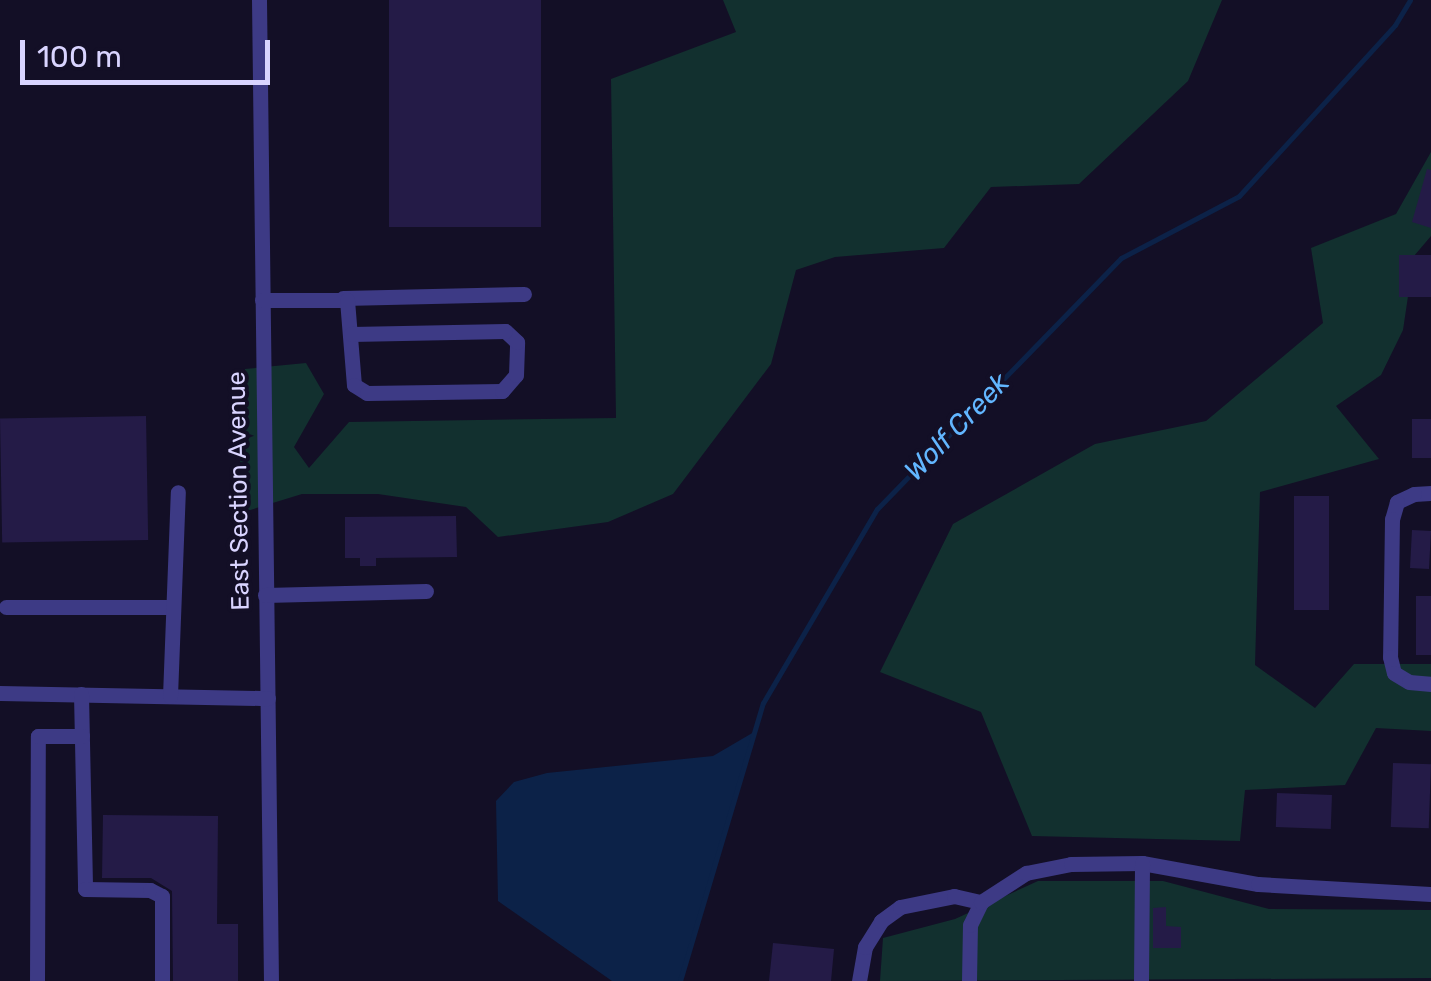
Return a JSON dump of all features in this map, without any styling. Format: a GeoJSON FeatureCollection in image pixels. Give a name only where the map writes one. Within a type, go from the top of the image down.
{"type":"FeatureCollection","features":[{"type":"Feature","properties":{"kind":"street","name":"East Section Avenue"},"geometry":{"type":"LineString","coordinates":[[260,0],[271,981]]}},
{"type":"Feature","properties":{"kind":"street"},"geometry":{"type":"LineString","coordinates":[[262,300],[524,294]]}},
{"type":"Feature","properties":{"kind":"street"},"geometry":{"type":"LineString","coordinates":[[343,298],[350,303],[351,334],[354,385],[367,393],[502,390],[516,375],[516,342],[505,331],[351,334]]}},
{"type":"Feature","properties":{"kind":"street"},"geometry":{"type":"LineString","coordinates":[[170,696],[178,492]]}},
{"type":"Feature","properties":{"kind":"street"},"geometry":{"type":"LineString","coordinates":[[1431,494],[1414,494],[1397,502],[1392,519],[1390,657],[1394,673],[1409,682],[1431,684]]}},
{"type":"Feature","properties":{"kind":"street"},"geometry":{"type":"LineString","coordinates":[[265,595],[426,591]]}},
{"type":"Feature","properties":{"kind":"street"},"geometry":{"type":"LineString","coordinates":[[6,608],[174,608]]}},
{"type":"Feature","properties":{"kind":"street"},"geometry":{"type":"LineString","coordinates":[[0,693],[268,698]]}},
{"type":"Feature","properties":{"kind":"street"},"geometry":{"type":"LineString","coordinates":[[81,694],[85,890],[150,890],[162,896],[162,981]]}},
{"type":"Feature","properties":{"kind":"street"},"geometry":{"type":"LineString","coordinates":[[37,981],[38,736],[82,736]]}},
{"type":"Feature","properties":{"kind":"street"},"geometry":{"type":"LineString","coordinates":[[1141,981],[1142,863]]}},
{"type":"Feature","properties":{"kind":"street"},"geometry":{"type":"LineString","coordinates":[[969,981],[970,924],[980,902],[1026,873],[1071,864],[1142,863],[1258,884],[1431,894]]}},
{"type":"Feature","properties":{"kind":"street"},"geometry":{"type":"LineString","coordinates":[[859,981],[865,947],[881,921],[900,907],[954,896],[980,902]]}},
{"type":"Feature","properties":{"kind":"green space"},"geometry":{"type":"Polygon","coordinates":[[[723,0],[1222,0],[1188,81],[1079,184],[991,187],[944,248],[835,257],[796,270],[771,364],[673,494],[608,522],[498,537],[466,507],[378,494],[302,494],[247,511],[237,438],[245,369],[306,363],[324,394],[294,447],[309,468],[349,422],[616,418],[611,79],[736,32],[723,0]]]}},
{"type":"Feature","properties":{"kind":"green space"},"geometry":{"type":"Polygon","coordinates":[[[1431,152],[1431,236],[1414,256],[1403,330],[1381,375],[1336,406],[1379,459],[1260,492],[1255,665],[1315,708],[1354,664],[1431,664],[1431,731],[1376,728],[1345,785],[1245,790],[1240,841],[1032,836],[981,712],[880,672],[953,524],[1095,444],[1206,421],[1323,323],[1311,248],[1396,214],[1431,152]]]}},
{"type":"Feature","properties":{"kind":"green space"},"geometry":{"type":"Polygon","coordinates":[[[1038,881],[1163,881],[1269,909],[1431,910],[1431,978],[880,981],[883,938],[955,919],[1038,881]]]}},
{"type":"Feature","properties":{"kind":"water"},"geometry":{"type":"Polygon","coordinates":[[[754,732],[680,981],[612,981],[498,901],[496,801],[514,782],[547,773],[713,756],[754,732]]]}},
{"type":"Feature","properties":{"kind":"building"},"geometry":{"type":"Polygon","coordinates":[[[389,0],[541,0],[541,227],[389,227],[389,0]]]}},
{"type":"Feature","properties":{"kind":"building"},"geometry":{"type":"Polygon","coordinates":[[[1427,169],[1431,170],[1431,228],[1412,222],[1427,169]]]}},
{"type":"Feature","properties":{"kind":"building"},"geometry":{"type":"Polygon","coordinates":[[[1399,255],[1431,255],[1431,297],[1399,297],[1399,255]]]}},
{"type":"Feature","properties":{"kind":"building"},"geometry":{"type":"Polygon","coordinates":[[[146,416],[148,540],[2,543],[0,419],[146,416]]]}},
{"type":"Feature","properties":{"kind":"building"},"geometry":{"type":"Polygon","coordinates":[[[1412,419],[1431,419],[1431,458],[1412,458],[1412,419]]]}},
{"type":"Feature","properties":{"kind":"building"},"geometry":{"type":"Polygon","coordinates":[[[1294,496],[1329,496],[1329,610],[1294,610],[1294,496]]]}},
{"type":"Feature","properties":{"kind":"building"},"geometry":{"type":"Polygon","coordinates":[[[456,516],[457,557],[376,558],[376,566],[360,566],[360,558],[345,558],[345,517],[456,516]]]}},
{"type":"Feature","properties":{"kind":"building"},"geometry":{"type":"Polygon","coordinates":[[[1412,530],[1431,531],[1429,569],[1410,568],[1412,530]]]}},
{"type":"Feature","properties":{"kind":"building"},"geometry":{"type":"Polygon","coordinates":[[[1416,596],[1431,596],[1431,655],[1416,655],[1416,596]]]}},
{"type":"Feature","properties":{"kind":"building"},"geometry":{"type":"Polygon","coordinates":[[[1393,763],[1431,764],[1429,828],[1391,827],[1393,763]]]}},
{"type":"Feature","properties":{"kind":"building"},"geometry":{"type":"Polygon","coordinates":[[[1277,793],[1332,795],[1331,829],[1276,827],[1277,793]]]}},
{"type":"Feature","properties":{"kind":"building"},"geometry":{"type":"Polygon","coordinates":[[[103,815],[218,816],[217,924],[238,924],[238,981],[173,981],[172,891],[151,878],[102,878],[103,815]]]}},
{"type":"Feature","properties":{"kind":"building"},"geometry":{"type":"Polygon","coordinates":[[[1166,907],[1166,926],[1181,927],[1181,948],[1153,948],[1153,908],[1166,907]]]}},
{"type":"Feature","properties":{"kind":"building"},"geometry":{"type":"Polygon","coordinates":[[[773,943],[834,949],[831,981],[769,981],[773,943]]]}},
{"type":"Feature","properties":{"kind":"waterway","name":"Wolf Creek"},"geometry":{"type":"LineString","coordinates":[[680,981],[763,703],[877,509],[1121,258],[1239,196],[1395,25],[1410,0]]}}]}
